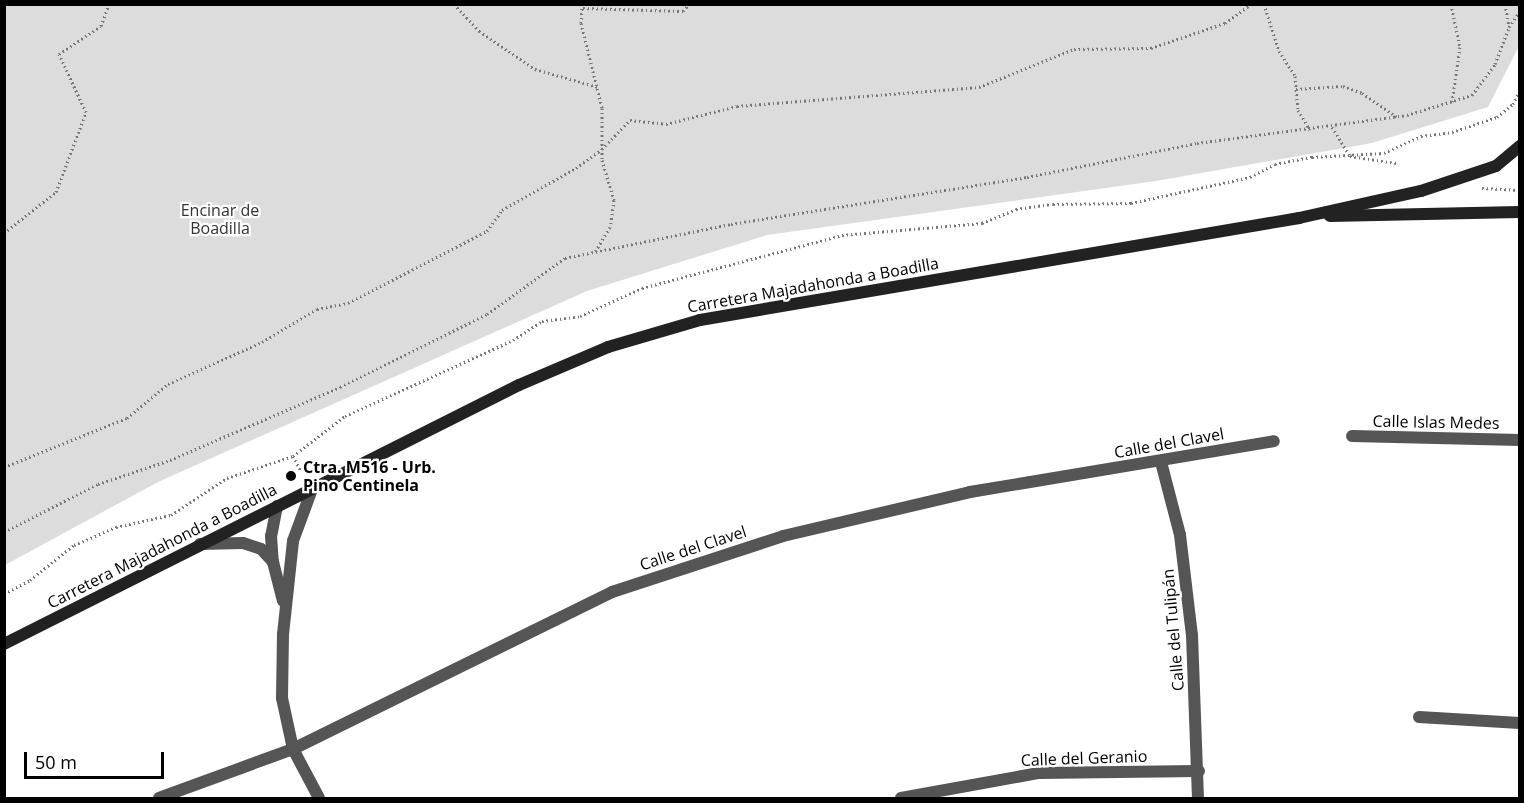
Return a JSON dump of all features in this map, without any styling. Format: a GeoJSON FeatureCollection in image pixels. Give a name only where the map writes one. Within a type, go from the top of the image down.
{"type":"FeatureCollection","features":[{"type":"Feature","properties":{"kind":"street","name":"Carretera Majadahonda a Boadilla"},"geometry":{"type":"LineString","coordinates":[[4,644],[199,544],[311,492],[519,385],[608,347],[700,320],[1299,218],[1421,191],[1496,166],[1520,146]]}},
{"type":"Feature","properties":{"kind":"street","name":"Carretera Majadahonda a Boadilla"},"geometry":{"type":"LineString","coordinates":[[1299,218],[1520,212]]}},
{"type":"Feature","properties":{"kind":"street","name":"Calle Islas Medes"},"geometry":{"type":"LineString","coordinates":[[1352,436],[1520,440]]}},
{"type":"Feature","properties":{"kind":"street","name":"Calle del Clavel"},"geometry":{"type":"LineString","coordinates":[[159,798],[293,749],[612,592],[783,536],[970,492],[1161,462],[1274,441]]}},
{"type":"Feature","properties":{"kind":"street","name":"Calle del Tulipán"},"geometry":{"type":"LineString","coordinates":[[1161,462],[1180,535],[1192,635],[1199,771],[1198,798]]}},
{"type":"Feature","properties":{"kind":"street"},"geometry":{"type":"LineString","coordinates":[[311,492],[293,541],[285,608],[282,698],[293,749],[319,798]]}},
{"type":"Feature","properties":{"kind":"street"},"geometry":{"type":"LineString","coordinates":[[277,506],[271,536],[273,562],[285,608]]}},
{"type":"Feature","properties":{"kind":"street"},"geometry":{"type":"LineString","coordinates":[[199,544],[243,543],[261,549],[273,562]]}},
{"type":"Feature","properties":{"kind":"street"},"geometry":{"type":"LineString","coordinates":[[1419,717],[1520,723]]}},
{"type":"Feature","properties":{"kind":"street","name":"Calle del Geranio"},"geometry":{"type":"LineString","coordinates":[[901,798],[1038,773],[1199,771]]}},
{"type":"Feature","properties":{"kind":"path"},"geometry":{"type":"LineString","coordinates":[[4,233],[56,192],[86,112],[58,54],[101,26],[109,4]]}},
{"type":"Feature","properties":{"kind":"path"},"geometry":{"type":"LineString","coordinates":[[454,4],[479,31],[535,69],[598,87]]}},
{"type":"Feature","properties":{"kind":"path"},"geometry":{"type":"LineString","coordinates":[[594,253],[610,227],[614,200],[602,149],[598,87],[581,23],[582,6],[683,11],[689,4]]}},
{"type":"Feature","properties":{"kind":"path"},"geometry":{"type":"LineString","coordinates":[[4,466],[127,418],[168,384],[262,342],[317,309],[348,303],[487,231],[502,210],[602,149],[630,120],[666,124],[737,106],[979,87],[1074,49],[1151,48],[1225,23],[1251,4]]}},
{"type":"Feature","properties":{"kind":"path"},"geometry":{"type":"LineString","coordinates":[[1264,4],[1280,51],[1295,76],[1298,110],[1310,130]]}},
{"type":"Feature","properties":{"kind":"path"},"geometry":{"type":"LineString","coordinates":[[1451,4],[1460,47],[1452,102]]}},
{"type":"Feature","properties":{"kind":"path"},"geometry":{"type":"LineString","coordinates":[[1505,4],[1509,27]]}},
{"type":"Feature","properties":{"kind":"path"},"geometry":{"type":"LineString","coordinates":[[4,532],[98,484],[170,460],[340,387],[487,314],[566,258],[731,224],[1027,177],[1197,143],[1332,128],[1397,117],[1472,95],[1495,64],[1509,27],[1520,11]]}},
{"type":"Feature","properties":{"kind":"path"},"geometry":{"type":"LineString","coordinates":[[1296,88],[1343,86],[1362,93],[1397,117]]}},
{"type":"Feature","properties":{"kind":"path"},"geometry":{"type":"LineString","coordinates":[[1350,156],[1384,153],[1421,136],[1452,132],[1497,117],[1513,104],[1520,91]]}},
{"type":"Feature","properties":{"kind":"path"},"geometry":{"type":"LineString","coordinates":[[1332,128],[1350,156],[1396,163]]}},
{"type":"Feature","properties":{"kind":"path"},"geometry":{"type":"LineString","coordinates":[[292,456],[301,471]]}},
{"type":"Feature","properties":{"kind":"green space","name":"Encinar de Boadilla"},"geometry":{"type":"Polygon","coordinates":[[[5,4],[1519,4],[1520,44],[1488,107],[1372,143],[1156,181],[767,235],[587,291],[158,482],[5,565],[5,4]]]}},
{"type":"Feature","properties":{"kind":"place","name":"Ctra. M516 - Urb. Pino Centinela"},"geometry":{"type":"Point","coordinates":[291,476]}}]}
